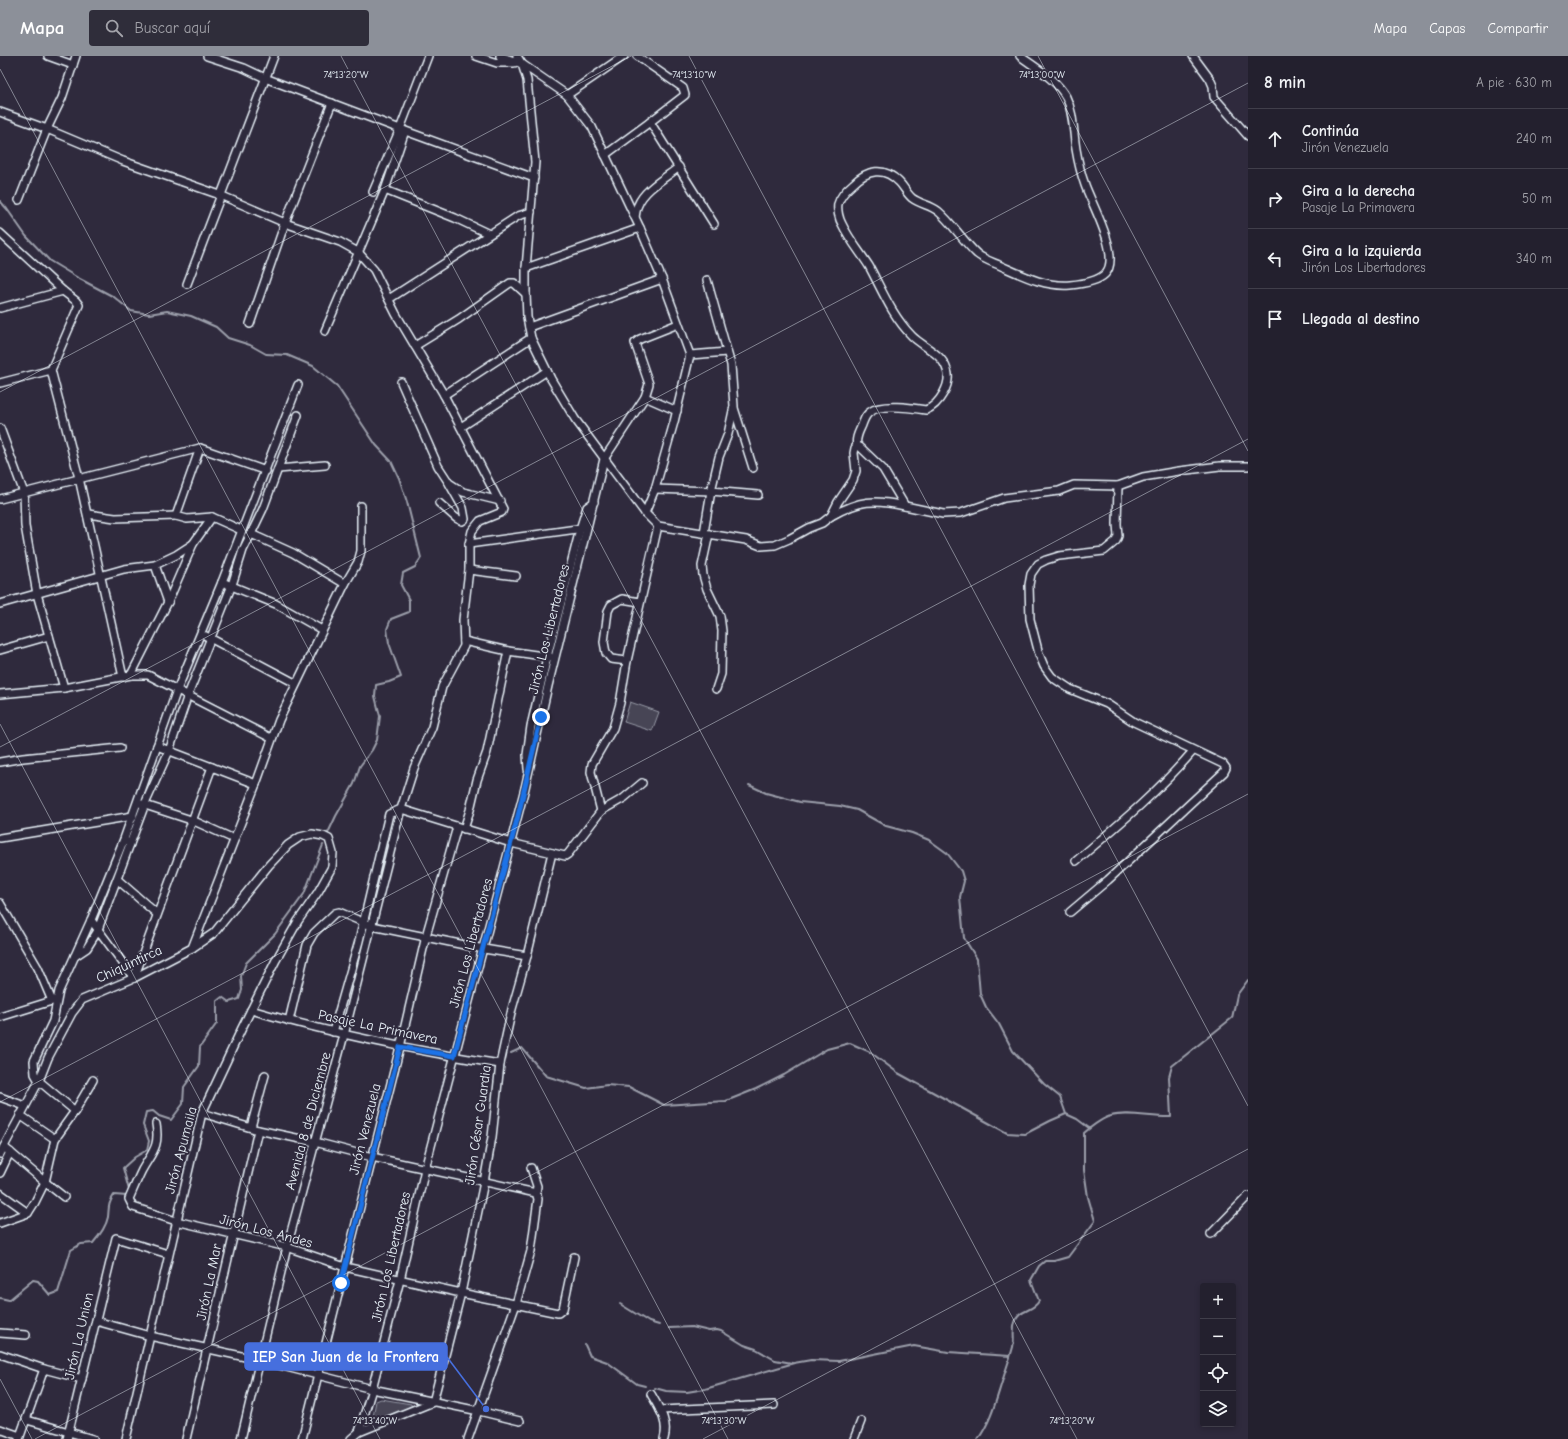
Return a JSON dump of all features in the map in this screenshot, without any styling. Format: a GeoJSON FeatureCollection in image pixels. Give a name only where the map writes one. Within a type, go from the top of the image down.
{"type":"FeatureCollection","features":[{"type":"Feature","properties":{"kind":"street"},"geometry":{"type":"LineString","coordinates":[[48,56],[73,65]]}},
{"type":"Feature","properties":{"kind":"street"},"geometry":{"type":"LineString","coordinates":[[19,200],[47,129],[62,98],[76,56]]}},
{"type":"Feature","properties":{"kind":"street"},"geometry":{"type":"LineString","coordinates":[[207,56],[219,58],[265,78],[534,178]]}},
{"type":"Feature","properties":{"kind":"street"},"geometry":{"type":"LineString","coordinates":[[187,284],[274,56]]}},
{"type":"Feature","properties":{"kind":"street"},"geometry":{"type":"LineString","coordinates":[[325,331],[385,190],[402,130],[428,56]]}},
{"type":"Feature","properties":{"kind":"street"},"geometry":{"type":"LineString","coordinates":[[476,56],[497,63],[522,64]]}},
{"type":"Feature","properties":{"kind":"street"},"geometry":{"type":"LineString","coordinates":[[500,56],[522,64],[567,95],[592,127],[640,228],[662,280],[690,355],[677,411],[655,489],[646,512]]}},
{"type":"Feature","properties":{"kind":"street"},"geometry":{"type":"LineString","coordinates":[[516,56],[522,64],[528,92],[535,162],[526,268],[527,317],[532,338],[547,371],[575,419],[604,459],[658,526],[746,540],[761,546],[775,545],[808,528],[822,523],[850,505],[862,502],[890,502],[944,514],[961,513],[1004,498],[1059,491],[1074,485],[1118,486],[1148,476],[1179,471],[1220,466],[1248,466]]}},
{"type":"Feature","properties":{"kind":"street"},"geometry":{"type":"LineString","coordinates":[[567,95],[624,56]]}},
{"type":"Feature","properties":{"kind":"street"},"geometry":{"type":"LineString","coordinates":[[605,155],[685,95],[683,88],[637,56]]}},
{"type":"Feature","properties":{"kind":"street"},"geometry":{"type":"LineString","coordinates":[[831,516],[856,471],[854,453],[857,446],[857,436],[864,418],[874,409],[884,407],[930,409],[936,405],[948,381],[949,375],[947,368],[938,356],[914,338],[896,318],[868,265],[841,223],[838,204],[858,179],[869,172],[875,171],[892,176],[899,182],[910,197],[918,202],[929,205],[940,213],[979,255],[1024,276],[1047,284],[1081,284],[1100,278],[1107,273],[1110,266],[1110,256],[1106,238],[1085,186],[1080,168],[1072,114],[1065,96],[1051,78],[1020,56]]}},
{"type":"Feature","properties":{"kind":"street"},"geometry":{"type":"LineString","coordinates":[[1193,56],[1210,79],[1213,86],[1214,97],[1248,136]]}},
{"type":"Feature","properties":{"kind":"street"},"geometry":{"type":"LineString","coordinates":[[250,324],[285,223],[332,103]]}},
{"type":"Feature","properties":{"kind":"street"},"geometry":{"type":"LineString","coordinates":[[0,112],[47,129],[123,161],[220,195],[285,223],[340,242],[358,252],[374,270],[388,299],[444,395],[503,506],[502,512],[480,521],[472,531],[469,544],[469,570],[463,620],[464,641],[508,651],[555,658]]}},
{"type":"Feature","properties":{"kind":"street"},"geometry":{"type":"LineString","coordinates":[[650,122],[714,224]]}},
{"type":"Feature","properties":{"kind":"street"},"geometry":{"type":"LineString","coordinates":[[372,192],[402,130]]}},
{"type":"Feature","properties":{"kind":"street"},"geometry":{"type":"LineString","coordinates":[[635,217],[638,205],[642,198],[650,189],[679,167]]}},
{"type":"Feature","properties":{"kind":"street"},"geometry":{"type":"LineString","coordinates":[[385,190],[455,218],[489,234]]}},
{"type":"Feature","properties":{"kind":"street"},"geometry":{"type":"LineString","coordinates":[[388,299],[518,216],[531,212]]}},
{"type":"Feature","properties":{"kind":"street"},"geometry":{"type":"LineString","coordinates":[[526,268],[640,228]]}},
{"type":"Feature","properties":{"kind":"street"},"geometry":{"type":"LineString","coordinates":[[0,233],[63,291],[76,301],[78,305],[51,370],[80,478],[101,575],[127,676]]}},
{"type":"Feature","properties":{"kind":"street"},"geometry":{"type":"LineString","coordinates":[[529,327],[662,280]]}},
{"type":"Feature","properties":{"kind":"street"},"geometry":{"type":"LineString","coordinates":[[707,280],[730,365],[734,406],[753,468]]}},
{"type":"Feature","properties":{"kind":"street"},"geometry":{"type":"LineString","coordinates":[[415,346],[459,319],[510,283],[514,283],[526,294]]}},
{"type":"Feature","properties":{"kind":"street"},"geometry":{"type":"LineString","coordinates":[[0,308],[63,291]]}},
{"type":"Feature","properties":{"kind":"street"},"geometry":{"type":"LineString","coordinates":[[604,459],[645,397],[649,384],[635,343],[640,339],[678,324]]}},
{"type":"Feature","properties":{"kind":"street"},"geometry":{"type":"LineString","coordinates":[[444,395],[532,338]]}},
{"type":"Feature","properties":{"kind":"street"},"geometry":{"type":"LineString","coordinates":[[690,355],[727,352]]}},
{"type":"Feature","properties":{"kind":"street"},"geometry":{"type":"LineString","coordinates":[[0,383],[51,370]]}},
{"type":"Feature","properties":{"kind":"street"},"geometry":{"type":"LineString","coordinates":[[461,427],[547,371]]}},
{"type":"Feature","properties":{"kind":"street"},"geometry":{"type":"LineString","coordinates":[[401,382],[438,466],[463,508],[466,516],[465,519],[462,521],[456,518],[439,503]]}},
{"type":"Feature","properties":{"kind":"street"},"geometry":{"type":"LineString","coordinates":[[75,956],[87,948],[98,931],[118,880],[130,844],[157,746],[177,690],[222,582],[298,385]]}},
{"type":"Feature","properties":{"kind":"street"},"geometry":{"type":"LineString","coordinates":[[645,397],[677,411]]}},
{"type":"Feature","properties":{"kind":"street"},"geometry":{"type":"LineString","coordinates":[[716,689],[721,674],[722,631],[720,616],[707,590],[702,566],[711,491],[719,458],[728,434],[734,406]]}},
{"type":"Feature","properties":{"kind":"street"},"geometry":{"type":"LineString","coordinates":[[75,1111],[39,1081],[35,1074],[34,1061],[53,1021],[54,1001],[91,920],[133,816],[169,750],[188,695],[232,585],[243,550],[263,509],[298,415]]}},
{"type":"Feature","properties":{"kind":"street"},"geometry":{"type":"LineString","coordinates":[[0,428],[24,493],[25,526],[37,594],[64,688]]}},
{"type":"Feature","properties":{"kind":"street"},"geometry":{"type":"LineString","coordinates":[[857,446],[860,446],[883,469],[905,506]]}},
{"type":"Feature","properties":{"kind":"street"},"geometry":{"type":"LineString","coordinates":[[176,516],[200,448]]}},
{"type":"Feature","properties":{"kind":"street"},"geometry":{"type":"LineString","coordinates":[[0,499],[200,448],[266,471]]}},
{"type":"Feature","properties":{"kind":"street","name":"Jirón Los Libertadores"},"geometry":{"type":"LineString","coordinates":[[359,1432],[372,1389],[400,1280],[425,1169],[454,1056],[484,949],[528,777],[584,528],[594,501],[604,459]]}},
{"type":"Feature","properties":{"kind":"street"},"geometry":{"type":"LineString","coordinates":[[278,469],[325,466]]}},
{"type":"Feature","properties":{"kind":"street"},"geometry":{"type":"LineString","coordinates":[[448,483],[464,492],[500,501]]}},
{"type":"Feature","properties":{"kind":"street"},"geometry":{"type":"LineString","coordinates":[[1070,912],[1108,880],[1226,770],[1223,764],[1134,722],[1107,704],[1080,695],[1059,682],[1052,677],[1044,666],[1039,654],[1030,619],[1029,585],[1031,574],[1038,564],[1046,560],[1059,556],[1104,551],[1116,541],[1118,536],[1118,486]]}},
{"type":"Feature","properties":{"kind":"street"},"geometry":{"type":"LineString","coordinates":[[655,489],[711,491],[758,495]]}},
{"type":"Feature","properties":{"kind":"street"},"geometry":{"type":"LineString","coordinates":[[192,948],[256,784],[271,738],[295,683],[312,654],[345,584],[358,562],[361,550],[361,506]]}},
{"type":"Feature","properties":{"kind":"street"},"geometry":{"type":"LineString","coordinates":[[88,514],[115,518],[176,516],[187,519],[212,517],[242,530]]}},
{"type":"Feature","properties":{"kind":"street"},"geometry":{"type":"LineString","coordinates":[[127,676],[168,602],[194,544],[212,517]]}},
{"type":"Feature","properties":{"kind":"street"},"geometry":{"type":"LineString","coordinates":[[601,811],[591,772],[592,764],[612,728],[620,703],[627,661],[658,526]]}},
{"type":"Feature","properties":{"kind":"street"},"geometry":{"type":"LineString","coordinates":[[469,544],[584,528],[547,656],[531,726],[527,755],[528,777]]}},
{"type":"Feature","properties":{"kind":"street"},"geometry":{"type":"LineString","coordinates":[[237,541],[251,534]]}},
{"type":"Feature","properties":{"kind":"street"},"geometry":{"type":"LineString","coordinates":[[251,534],[293,553],[345,584]]}},
{"type":"Feature","properties":{"kind":"street"},"geometry":{"type":"LineString","coordinates":[[0,604],[124,569],[155,565],[194,544]]}},
{"type":"Feature","properties":{"kind":"street"},"geometry":{"type":"LineString","coordinates":[[155,565],[168,602]]}},
{"type":"Feature","properties":{"kind":"street"},"geometry":{"type":"LineString","coordinates":[[469,570],[516,576]]}},
{"type":"Feature","properties":{"kind":"street"},"geometry":{"type":"LineString","coordinates":[[222,582],[276,604],[322,630]]}},
{"type":"Feature","properties":{"kind":"street"},"geometry":{"type":"LineString","coordinates":[[627,661],[611,659],[606,653],[604,642],[608,611],[611,606],[622,600],[640,602]]}},
{"type":"Feature","properties":{"kind":"street"},"geometry":{"type":"LineString","coordinates":[[201,633],[295,683]]}},
{"type":"Feature","properties":{"kind":"street"},"geometry":{"type":"LineString","coordinates":[[0,650],[49,636]]}},
{"type":"Feature","properties":{"kind":"street","name":"Avenida 8 de Diciembre"},"geometry":{"type":"LineString","coordinates":[[241,1439],[287,1247],[344,1035],[400,809],[414,768],[432,727],[442,688],[464,646],[464,641]]}},
{"type":"Feature","properties":{"kind":"street","name":"Jirón Venezuela"},"geometry":{"type":"LineString","coordinates":[[302,1439],[400,1047],[426,936],[460,828],[470,810],[477,780],[487,752],[508,651]]}},
{"type":"Feature","properties":{"kind":"street"},"geometry":{"type":"LineString","coordinates":[[0,694],[64,688],[127,676],[148,675],[271,738]]}},
{"type":"Feature","properties":{"kind":"street"},"geometry":{"type":"LineString","coordinates":[[157,746],[256,784]]}},
{"type":"Feature","properties":{"kind":"street"},"geometry":{"type":"LineString","coordinates":[[0,762],[23,758],[120,748]]}},
{"type":"Feature","properties":{"kind":"street"},"geometry":{"type":"LineString","coordinates":[[1076,861],[1135,810],[1180,767],[1193,751]]}},
{"type":"Feature","properties":{"kind":"street"},"geometry":{"type":"LineString","coordinates":[[134,978],[157,914],[194,820],[212,767]]}},
{"type":"Feature","properties":{"kind":"street"},"geometry":{"type":"LineString","coordinates":[[333,1032],[360,941],[388,815],[391,812],[400,809],[511,843],[563,856],[568,854],[601,811],[624,798],[642,783]]}},
{"type":"Feature","properties":{"kind":"street"},"geometry":{"type":"LineString","coordinates":[[141,803],[194,820],[234,839]]}},
{"type":"Feature","properties":{"kind":"street"},"geometry":{"type":"LineString","coordinates":[[0,838],[133,816]]}},
{"type":"Feature","properties":{"kind":"street","name":"Chiquintirca"},"geometry":{"type":"LineString","coordinates":[[0,1174],[3,1150],[39,1081],[48,1058],[72,1013],[82,1000],[134,978],[192,948],[214,933],[269,865],[288,845],[300,837],[312,834]]}},
{"type":"Feature","properties":{"kind":"street","name":"Jirón Apumaila"},"geometry":{"type":"LineString","coordinates":[[126,1439],[202,1113],[251,1010],[280,954],[298,921],[318,892],[332,867],[333,853],[329,839],[324,836],[312,834]]}},
{"type":"Feature","properties":{"kind":"street"},"geometry":{"type":"LineString","coordinates":[[124,839],[130,844]]}},
{"type":"Feature","properties":{"kind":"street","name":"Jirón César Guardia"},"geometry":{"type":"LineString","coordinates":[[433,1402],[461,1293],[484,1182],[492,1137],[500,1064],[512,1009],[527,956],[552,853]]}},
{"type":"Feature","properties":{"kind":"street"},"geometry":{"type":"LineString","coordinates":[[118,880],[157,914]]}},
{"type":"Feature","properties":{"kind":"street"},"geometry":{"type":"LineString","coordinates":[[0,903],[38,968],[54,1001]]}},
{"type":"Feature","properties":{"kind":"street"},"geometry":{"type":"LineString","coordinates":[[289,1021],[307,945],[314,933],[335,913],[338,912],[372,926],[484,949],[527,956]]}},
{"type":"Feature","properties":{"kind":"street"},"geometry":{"type":"LineString","coordinates":[[91,920],[134,978]]}},
{"type":"Feature","properties":{"kind":"street"},"geometry":{"type":"LineString","coordinates":[[0,1017],[54,1001]]}},
{"type":"Feature","properties":{"kind":"street","name":"Pasaje La Primavera"},"geometry":{"type":"LineString","coordinates":[[251,1010],[344,1035],[400,1047],[500,1064]]}},
{"type":"Feature","properties":{"kind":"street","name":"Jirón La Mar"},"geometry":{"type":"LineString","coordinates":[[186,1439],[208,1349],[233,1235],[265,1075]]}},
{"type":"Feature","properties":{"kind":"street"},"geometry":{"type":"LineString","coordinates":[[0,1223],[28,1213],[45,1182],[56,1139],[94,1080]]}},
{"type":"Feature","properties":{"kind":"street"},"geometry":{"type":"LineString","coordinates":[[0,1097],[25,1106]]}},
{"type":"Feature","properties":{"kind":"street"},"geometry":{"type":"LineString","coordinates":[[202,1113],[255,1129],[484,1182],[537,1196]]}},
{"type":"Feature","properties":{"kind":"street"},"geometry":{"type":"LineString","coordinates":[[20,1115],[56,1139]]}},
{"type":"Feature","properties":{"kind":"street","name":"Jirón Los Andes"},"geometry":{"type":"LineString","coordinates":[[156,1124],[158,1139],[156,1147],[142,1170],[129,1199],[133,1207],[176,1221],[287,1247],[345,1267],[558,1313],[563,1309],[574,1257]]}},
{"type":"Feature","properties":{"kind":"street"},"geometry":{"type":"LineString","coordinates":[[3,1150],[64,1197]]}},
{"type":"Feature","properties":{"kind":"street"},"geometry":{"type":"LineString","coordinates":[[468,1439],[516,1304],[531,1251],[537,1186],[531,1168]]}},
{"type":"Feature","properties":{"kind":"street"},"geometry":{"type":"LineString","coordinates":[[0,1193],[28,1213]]}},
{"type":"Feature","properties":{"kind":"street"},"geometry":{"type":"LineString","coordinates":[[1211,1234],[1248,1196]]}},
{"type":"Feature","properties":{"kind":"street","name":"Jirón La Union"},"geometry":{"type":"LineString","coordinates":[[68,1436],[116,1238],[168,1254]]}},
{"type":"Feature","properties":{"kind":"street"},"geometry":{"type":"LineString","coordinates":[[96,1321],[150,1336],[259,1360],[372,1389],[520,1421]]}},
{"type":"Feature","properties":{"kind":"street"},"geometry":{"type":"LineString","coordinates":[[0,1333],[26,1335]]}},
{"type":"Feature","properties":{"kind":"street"},"geometry":{"type":"LineString","coordinates":[[0,1354],[44,1369],[82,1379]]}},
{"type":"Feature","properties":{"kind":"street"},"geometry":{"type":"LineString","coordinates":[[0,1429],[20,1438],[44,1369]]}},
{"type":"Feature","properties":{"kind":"street"},"geometry":{"type":"LineString","coordinates":[[651,1394],[660,1410],[666,1428],[664,1439]]}},
{"type":"Feature","properties":{"kind":"street"},"geometry":{"type":"LineString","coordinates":[[351,1439],[359,1432],[433,1402]]}},
{"type":"Feature","properties":{"kind":"street"},"geometry":{"type":"LineString","coordinates":[[660,1410],[774,1405]]}},
{"type":"Feature","properties":{"kind":"street"},"geometry":{"type":"LineString","coordinates":[[26,1420],[68,1436],[93,1439]]}},
{"type":"Feature","properties":{"kind":"street"},"geometry":{"type":"LineString","coordinates":[[854,1439],[861,1421]]}},
{"type":"Feature","properties":{"kind":"shaded area"},"geometry":{"type":"Polygon","coordinates":[[[630,702],[659,712],[652,731],[624,722],[630,702]]]}},
{"type":"Feature","properties":{"kind":"shaded area"},"geometry":{"type":"Polygon","coordinates":[[[381,1399],[411,1404],[412,1408],[375,1422],[373,1417],[376,1401],[381,1399]]]}},
{"type":"Feature","properties":{"kind":"waterway"},"geometry":{"type":"LineString","coordinates":[[0,201],[26,236],[50,261],[114,297],[131,311],[149,314],[167,311],[191,316],[216,327],[228,338],[250,345],[266,354],[287,355],[313,366],[337,386],[376,445],[391,461],[399,478],[407,502],[421,558],[415,567],[403,573],[401,585],[409,600],[409,612],[391,619],[387,629],[389,643],[401,677],[376,685],[375,696],[380,716],[377,740],[372,750],[360,766],[354,784],[328,833]]}},
{"type":"Feature","properties":{"kind":"waterway"},"geometry":{"type":"LineString","coordinates":[[749,785],[766,793],[800,802],[840,806],[857,810],[886,826],[912,833],[929,840],[947,853],[961,871],[964,881],[960,897],[964,938],[977,959],[980,994],[986,1007],[999,1024],[1013,1051],[1044,1084],[1060,1097],[1066,1114]]}},
{"type":"Feature","properties":{"kind":"waterway"},"geometry":{"type":"LineString","coordinates":[[0,1298],[9,1300],[33,1280],[38,1281],[50,1295],[58,1292],[71,1250],[81,1244],[93,1243],[100,1234],[107,1221],[110,1203],[114,1195],[127,1196],[129,1190],[123,1168],[135,1157],[147,1150],[149,1141],[143,1125],[146,1112],[153,1111],[159,1116],[171,1120],[183,1104],[184,1087],[199,1066],[200,1047],[217,1023],[217,1001],[222,997],[229,1002],[239,999],[242,990],[241,976],[246,963],[275,934],[304,894],[323,845]]}},
{"type":"Feature","properties":{"kind":"waterway"},"geometry":{"type":"LineString","coordinates":[[978,1439],[990,1418],[1014,1344],[1015,1322],[1020,1315],[1036,1305],[1039,1301],[1031,1280],[1039,1266],[1045,1261],[1054,1261],[1068,1257],[1095,1221],[1088,1197],[1084,1170],[1084,1133],[1111,1116],[1133,1114],[1171,1117],[1169,1077],[1172,1066],[1232,1018],[1237,995],[1248,980]]}},
{"type":"Feature","properties":{"kind":"waterway"},"geometry":{"type":"LineString","coordinates":[[511,1053],[522,1048],[546,1076],[586,1088],[607,1085],[629,1087],[664,1105],[726,1101],[756,1089],[784,1075],[827,1049],[850,1043],[870,1052],[898,1073],[1007,1133],[1025,1134],[1066,1114],[1077,1119],[1089,1128]]}},
{"type":"Feature","properties":{"kind":"waterway"},"geometry":{"type":"LineString","coordinates":[[620,1304],[649,1322],[659,1325]]}},
{"type":"Feature","properties":{"kind":"waterway"},"geometry":{"type":"LineString","coordinates":[[669,1328],[692,1327],[709,1331],[721,1331],[744,1345],[756,1349],[775,1360],[792,1363]]}},
{"type":"Feature","properties":{"kind":"waterway"},"geometry":{"type":"LineString","coordinates":[[585,1345],[590,1356],[607,1362],[637,1384],[645,1386]]}},
{"type":"Feature","properties":{"kind":"waterway"},"geometry":{"type":"LineString","coordinates":[[655,1388],[666,1391],[687,1392],[705,1389],[794,1363],[811,1360],[839,1361],[914,1346],[948,1352],[1010,1356]]}},
{"type":"Feature","properties":{"kind":"place","name":"IEP San Juan de la Frontera"},"geometry":{"type":"Point","coordinates":[486,1409]}},
{"type":"Feature","properties":{"kind":"route"},"geometry":{"type":"LineString","coordinates":[[341,1283],[400,1047],[454,1056],[518,816],[541,717]]}}]}
